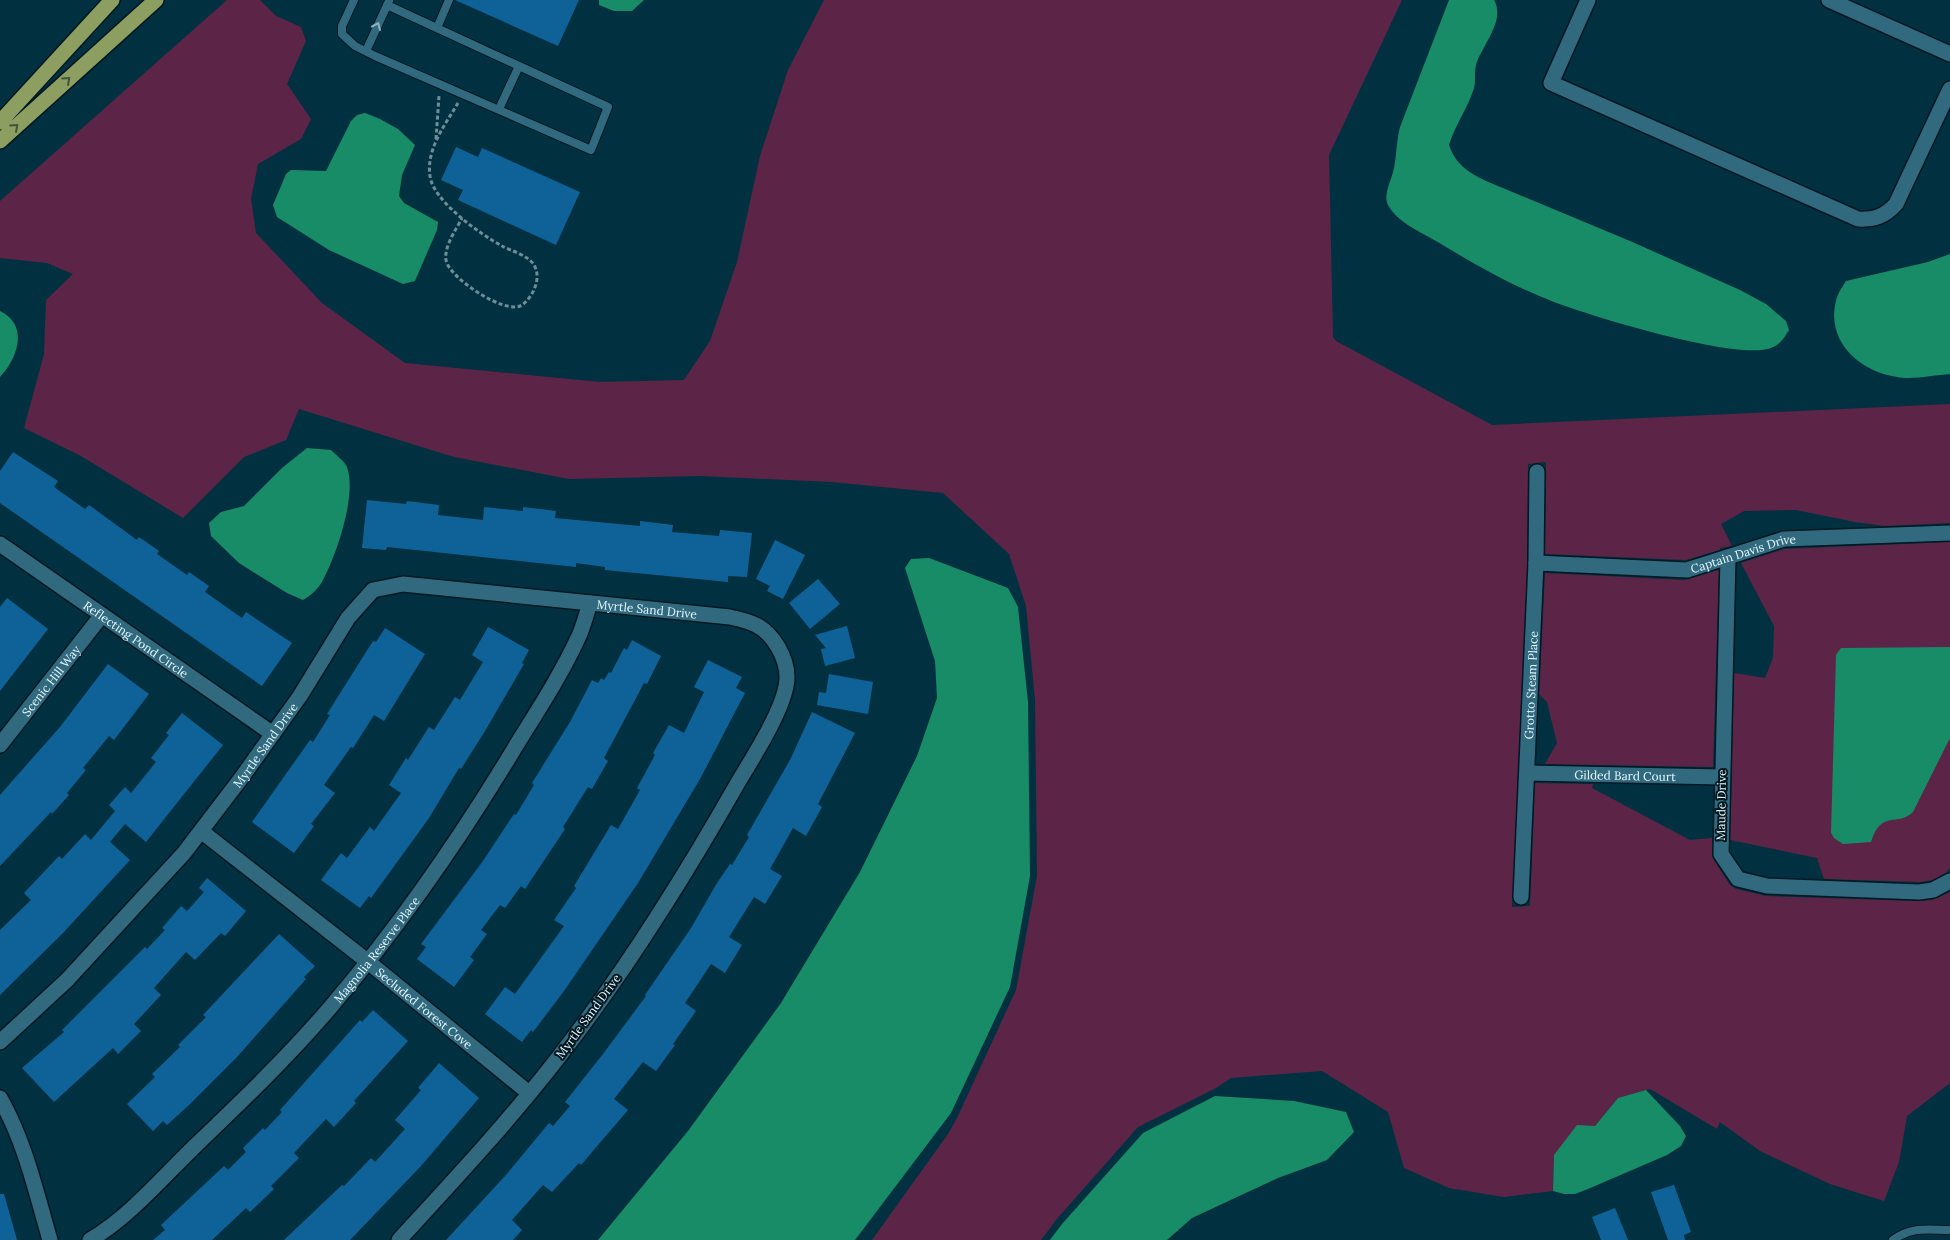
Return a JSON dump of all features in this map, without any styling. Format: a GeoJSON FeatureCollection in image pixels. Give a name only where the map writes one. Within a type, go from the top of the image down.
{"type":"FeatureCollection","features":[{"type":"Feature","properties":{"kind":"main road"},"geometry":{"type":"LineString","coordinates":[[0,122],[112,0]]}},
{"type":"Feature","properties":{"kind":"main road"},"geometry":{"type":"LineString","coordinates":[[0,141],[156,0]]}},
{"type":"Feature","properties":{"kind":"street"},"geometry":{"type":"LineString","coordinates":[[1588,0],[1551,83],[1858,219],[1879,217],[1889,212],[1896,204],[1950,89]]}},
{"type":"Feature","properties":{"kind":"street"},"geometry":{"type":"LineString","coordinates":[[1829,0],[1950,54]]}},
{"type":"Feature","properties":{"kind":"street","name":"Grotto Steam Place"},"geometry":{"type":"LineString","coordinates":[[1521,897],[1536,563],[1537,472]]}},
{"type":"Feature","properties":{"kind":"street","name":"Captain Davis Drive"},"geometry":{"type":"LineString","coordinates":[[1536,563],[1687,570],[1784,539],[1950,533]]}},
{"type":"Feature","properties":{"kind":"street","name":"Reflecting Pond Circle"},"geometry":{"type":"LineString","coordinates":[[0,544],[273,734]]}},
{"type":"Feature","properties":{"kind":"street","name":"Maude Drive"},"geometry":{"type":"LineString","coordinates":[[1728,557],[1721,854],[1738,879],[1766,886],[1906,891],[1933,890],[1950,881]]}},
{"type":"Feature","properties":{"kind":"street","name":"Myrtle Sand Drive"},"geometry":{"type":"LineString","coordinates":[[0,1042],[67,980],[184,853],[300,696],[348,618],[373,590],[403,584],[730,616],[757,625],[772,638],[783,655],[787,677],[781,704],[764,738],[676,887],[615,980],[561,1054],[500,1129],[399,1240]]}},
{"type":"Feature","properties":{"kind":"street","name":"Magnolia Reserve Place"},"geometry":{"type":"LineString","coordinates":[[90,1240],[103,1232],[141,1198],[251,1092],[334,1004],[367,962],[450,848],[499,774],[548,694],[578,637],[590,603]]}},
{"type":"Feature","properties":{"kind":"street","name":"Scenic Hill Way"},"geometry":{"type":"LineString","coordinates":[[0,745],[102,614]]}},
{"type":"Feature","properties":{"kind":"street","name":"Gilded Bard Court"},"geometry":{"type":"LineString","coordinates":[[1527,773],[1722,777]]}},
{"type":"Feature","properties":{"kind":"street","name":"Secluded Forest Cove"},"geometry":{"type":"LineString","coordinates":[[201,831],[367,962],[529,1094]]}},
{"type":"Feature","properties":{"kind":"street"},"geometry":{"type":"LineString","coordinates":[[0,1098],[10,1116],[29,1168],[50,1240]]}},
{"type":"Feature","properties":{"kind":"lane"},"geometry":{"type":"LineString","coordinates":[[354,0],[342,26],[342,34],[355,46],[366,52],[591,150],[608,107],[437,28],[388,2],[366,52]]}},
{"type":"Feature","properties":{"kind":"lane"},"geometry":{"type":"LineString","coordinates":[[437,28],[449,0]]}},
{"type":"Feature","properties":{"kind":"lane"},"geometry":{"type":"LineString","coordinates":[[500,109],[520,66]]}},
{"type":"Feature","properties":{"kind":"lane"},"geometry":{"type":"LineString","coordinates":[[1893,1240],[1902,1233],[1912,1230],[1950,1230]]}},
{"type":"Feature","properties":{"kind":"path"},"geometry":{"type":"LineString","coordinates":[[436,142],[440,84]]}},
{"type":"Feature","properties":{"kind":"path"},"geometry":{"type":"LineString","coordinates":[[462,218],[446,250],[446,261],[451,270],[483,295],[506,307],[519,307],[534,292],[537,272],[534,264],[500,245],[462,218],[440,197],[430,178],[430,157],[436,142],[463,93]]}},
{"type":"Feature","properties":{"kind":"shaded area"},"geometry":{"type":"Polygon","coordinates":[[[227,0],[260,0],[276,16],[301,27],[306,41],[287,84],[311,119],[301,139],[258,164],[251,199],[256,233],[322,303],[405,363],[600,382],[684,380],[710,341],[737,262],[760,156],[788,70],[824,0],[1402,0],[1329,155],[1333,337],[1336,341],[1492,425],[1950,404],[1950,523],[1885,526],[1796,510],[1744,511],[1721,524],[1732,546],[1720,548],[1720,550],[1686,560],[1545,554],[1546,462],[1528,464],[1527,573],[1512,907],[1530,906],[1535,783],[1593,784],[1592,788],[1690,840],[1712,838],[1714,860],[1730,885],[1736,889],[1766,896],[1918,901],[1932,900],[1950,892],[1950,1083],[1907,1116],[1899,1162],[1884,1201],[1830,1184],[1760,1151],[1720,1122],[1717,1129],[1650,1089],[1618,1098],[1595,1126],[1554,1155],[1553,1191],[1504,1197],[1449,1188],[1404,1168],[1388,1112],[1322,1071],[1231,1078],[1216,1088],[1138,1127],[1056,1220],[1041,1240],[872,1240],[948,1134],[1016,990],[1037,876],[1035,700],[1026,606],[1009,554],[943,493],[832,482],[700,476],[569,479],[454,457],[299,409],[286,440],[244,457],[183,518],[81,456],[24,428],[44,354],[46,300],[73,274],[47,263],[0,258],[0,201],[227,0]]]}},
{"type":"Feature","properties":{"kind":"shaded area"},"geometry":{"type":"Polygon","coordinates":[[[599,0],[644,0],[632,11],[614,11],[599,5],[599,0]]]}},
{"type":"Feature","properties":{"kind":"shaded area"},"geometry":{"type":"Polygon","coordinates":[[[1449,0],[1494,0],[1497,8],[1495,25],[1476,65],[1475,85],[1449,145],[1459,163],[1468,171],[1486,181],[1630,241],[1740,290],[1766,304],[1786,321],[1789,330],[1780,343],[1771,348],[1753,350],[1697,343],[1573,309],[1538,296],[1494,274],[1416,230],[1392,211],[1386,197],[1394,166],[1400,127],[1449,0]]]}},
{"type":"Feature","properties":{"kind":"shaded area"},"geometry":{"type":"Polygon","coordinates":[[[365,113],[398,129],[415,145],[402,175],[399,196],[404,203],[438,222],[437,230],[415,281],[403,284],[329,250],[277,217],[273,205],[286,174],[291,170],[326,171],[351,121],[357,115],[365,113]]]}},
{"type":"Feature","properties":{"kind":"shaded area"},"geometry":{"type":"Polygon","coordinates":[[[1950,254],[1950,374],[1903,378],[1882,374],[1857,360],[1847,350],[1835,326],[1834,312],[1837,297],[1846,281],[1928,262],[1950,254]]]}},
{"type":"Feature","properties":{"kind":"shaded area"},"geometry":{"type":"Polygon","coordinates":[[[0,311],[9,317],[15,325],[18,342],[12,361],[0,377],[0,311]]]}},
{"type":"Feature","properties":{"kind":"shaded area"},"geometry":{"type":"Polygon","coordinates":[[[307,448],[331,450],[342,460],[347,467],[349,492],[348,507],[340,539],[329,567],[318,588],[303,600],[287,593],[239,563],[211,536],[209,523],[221,512],[244,506],[282,468],[307,448]]]}},
{"type":"Feature","properties":{"kind":"shaded area"},"geometry":{"type":"Polygon","coordinates":[[[1950,542],[1950,868],[1936,878],[1920,882],[1824,879],[1817,858],[1730,840],[1734,673],[1765,678],[1773,658],[1774,626],[1741,563],[1784,549],[1950,542]]]}},
{"type":"Feature","properties":{"kind":"shaded area"},"geometry":{"type":"Polygon","coordinates":[[[929,558],[1008,588],[1018,607],[1028,702],[1030,876],[1010,987],[951,1113],[855,1240],[598,1240],[688,1131],[781,1003],[860,872],[917,756],[937,698],[935,661],[905,568],[911,559],[929,558]]]}},
{"type":"Feature","properties":{"kind":"shaded area"},"geometry":{"type":"Polygon","coordinates":[[[1719,570],[1713,767],[1545,764],[1557,743],[1547,702],[1539,694],[1545,573],[1685,580],[1719,570]]]}},
{"type":"Feature","properties":{"kind":"shaded area"},"geometry":{"type":"Polygon","coordinates":[[[1950,647],[1950,738],[1913,812],[1902,818],[1885,822],[1875,832],[1871,842],[1843,844],[1834,838],[1831,833],[1836,655],[1841,648],[1950,647]]]}},
{"type":"Feature","properties":{"kind":"shaded area"},"geometry":{"type":"Polygon","coordinates":[[[1646,1090],[1680,1126],[1686,1136],[1681,1146],[1667,1155],[1575,1194],[1553,1191],[1554,1155],[1577,1125],[1595,1126],[1618,1098],[1646,1090]]]}},
{"type":"Feature","properties":{"kind":"shaded area"},"geometry":{"type":"Polygon","coordinates":[[[1215,1096],[1294,1101],[1346,1112],[1354,1132],[1327,1160],[1278,1178],[1192,1218],[1167,1240],[1050,1240],[1143,1133],[1215,1096]]]}},
{"type":"Feature","properties":{"kind":"building"},"geometry":{"type":"Polygon","coordinates":[[[455,0],[579,0],[558,46],[455,0]]]}},
{"type":"Feature","properties":{"kind":"building"},"geometry":{"type":"Polygon","coordinates":[[[456,147],[478,157],[482,148],[580,192],[556,245],[458,200],[463,190],[441,180],[456,147]]]}},
{"type":"Feature","properties":{"kind":"building"},"geometry":{"type":"Polygon","coordinates":[[[13,452],[58,481],[54,487],[85,509],[89,505],[137,540],[139,537],[159,551],[157,554],[187,575],[189,572],[209,586],[205,592],[242,618],[246,612],[292,643],[262,686],[0,503],[0,471],[13,452]]]}},
{"type":"Feature","properties":{"kind":"building"},"geometry":{"type":"Polygon","coordinates":[[[367,500],[406,504],[407,501],[439,505],[438,515],[483,520],[484,507],[523,511],[523,507],[556,511],[555,518],[640,526],[640,521],[673,525],[672,532],[719,536],[720,530],[752,533],[747,577],[728,576],[728,582],[605,570],[605,567],[576,563],[576,567],[387,547],[386,550],[362,548],[367,500]]]}},
{"type":"Feature","properties":{"kind":"building"},"geometry":{"type":"Polygon","coordinates":[[[775,540],[805,555],[783,599],[767,591],[770,586],[756,579],[775,540]]]}},
{"type":"Feature","properties":{"kind":"building"},"geometry":{"type":"Polygon","coordinates":[[[818,579],[840,604],[810,629],[789,603],[818,579]]]}},
{"type":"Feature","properties":{"kind":"building"},"geometry":{"type":"Polygon","coordinates":[[[7,598],[48,629],[0,691],[0,607],[7,598]]]}},
{"type":"Feature","properties":{"kind":"building"},"geometry":{"type":"Polygon","coordinates":[[[847,626],[855,658],[825,666],[821,649],[826,648],[815,635],[847,626]]]}},
{"type":"Feature","properties":{"kind":"building"},"geometry":{"type":"Polygon","coordinates":[[[488,627],[529,650],[522,663],[524,664],[485,731],[461,769],[459,768],[429,818],[371,898],[369,896],[360,908],[321,880],[341,853],[347,858],[370,827],[374,831],[401,793],[389,785],[429,727],[434,730],[455,697],[460,700],[483,662],[472,655],[488,627]]]}},
{"type":"Feature","properties":{"kind":"building"},"geometry":{"type":"Polygon","coordinates":[[[385,628],[425,654],[384,721],[374,715],[353,748],[351,747],[324,785],[335,793],[311,824],[314,826],[294,853],[252,822],[310,740],[313,742],[330,715],[327,714],[373,641],[376,642],[385,628]]]}},
{"type":"Feature","properties":{"kind":"building"},"geometry":{"type":"Polygon","coordinates":[[[632,640],[661,656],[647,684],[644,683],[604,758],[608,761],[592,789],[588,787],[563,827],[565,829],[525,889],[521,886],[505,908],[500,905],[481,930],[487,934],[470,957],[474,960],[454,987],[417,959],[426,947],[421,944],[483,861],[514,814],[516,815],[534,785],[532,783],[570,722],[592,680],[598,683],[601,678],[604,680],[609,672],[611,673],[624,648],[627,650],[632,640]]]}},
{"type":"Feature","properties":{"kind":"building"},"geometry":{"type":"Polygon","coordinates":[[[708,660],[742,677],[736,688],[745,693],[700,779],[638,883],[564,991],[533,1032],[531,1030],[522,1042],[485,1014],[505,987],[515,994],[564,926],[554,920],[576,888],[574,886],[611,825],[618,829],[640,790],[637,788],[655,755],[653,753],[669,725],[684,733],[704,692],[694,687],[708,660]]]}},
{"type":"Feature","properties":{"kind":"building"},"geometry":{"type":"Polygon","coordinates":[[[108,664],[149,694],[114,740],[109,736],[83,768],[86,770],[67,793],[69,795],[0,866],[0,795],[60,727],[108,664]]]}},
{"type":"Feature","properties":{"kind":"building"},"geometry":{"type":"Polygon","coordinates":[[[829,674],[873,682],[868,714],[817,705],[819,692],[826,693],[829,674]]]}},
{"type":"Feature","properties":{"kind":"building"},"geometry":{"type":"Polygon","coordinates":[[[812,712],[855,733],[818,804],[822,807],[806,836],[793,828],[770,869],[782,876],[765,904],[754,897],[729,937],[742,945],[725,973],[711,964],[685,1003],[696,1011],[673,1044],[675,1045],[656,1071],[643,1062],[614,1099],[628,1110],[581,1165],[579,1163],[552,1192],[543,1185],[512,1220],[522,1230],[513,1240],[446,1240],[506,1175],[549,1123],[553,1126],[570,1106],[565,1102],[646,996],[691,928],[717,883],[730,864],[732,865],[790,760],[812,712]]]}},
{"type":"Feature","properties":{"kind":"building"},"geometry":{"type":"Polygon","coordinates":[[[182,713],[223,745],[146,842],[125,824],[110,842],[130,860],[63,933],[0,995],[0,930],[31,900],[24,893],[59,856],[62,859],[85,834],[91,840],[115,811],[109,805],[125,787],[131,793],[156,762],[151,758],[169,735],[166,733],[182,713]]]}},
{"type":"Feature","properties":{"kind":"building"},"geometry":{"type":"Polygon","coordinates":[[[207,878],[246,911],[225,936],[221,933],[195,960],[186,952],[154,988],[161,995],[134,1024],[141,1031],[118,1054],[113,1048],[54,1102],[22,1068],[64,1032],[62,1030],[145,947],[147,949],[165,930],[162,928],[181,906],[187,911],[204,892],[199,888],[207,878]]]}},
{"type":"Feature","properties":{"kind":"building"},"geometry":{"type":"Polygon","coordinates":[[[279,934],[315,966],[304,977],[306,979],[237,1057],[167,1125],[163,1121],[153,1131],[127,1104],[155,1077],[152,1074],[180,1047],[178,1045],[206,1017],[203,1015],[279,934]]]}},
{"type":"Feature","properties":{"kind":"building"},"geometry":{"type":"Polygon","coordinates":[[[373,1010],[408,1041],[354,1101],[356,1103],[334,1127],[326,1119],[294,1153],[299,1158],[271,1186],[274,1189],[250,1212],[246,1208],[212,1240],[153,1240],[165,1230],[161,1225],[224,1166],[228,1170],[246,1152],[243,1148],[263,1128],[265,1130],[282,1112],[280,1110],[360,1020],[362,1022],[373,1010]]]}},
{"type":"Feature","properties":{"kind":"building"},"geometry":{"type":"Polygon","coordinates":[[[439,1063],[479,1098],[421,1166],[350,1240],[284,1240],[342,1185],[344,1186],[371,1158],[375,1162],[405,1129],[395,1120],[421,1090],[418,1088],[439,1063]]]}},
{"type":"Feature","properties":{"kind":"building"},"geometry":{"type":"Polygon","coordinates":[[[1674,1185],[1691,1232],[1684,1235],[1685,1240],[1668,1240],[1651,1192],[1674,1185]]]}},
{"type":"Feature","properties":{"kind":"building"},"geometry":{"type":"Polygon","coordinates":[[[0,1194],[4,1194],[17,1240],[0,1240],[0,1194]]]}},
{"type":"Feature","properties":{"kind":"building"},"geometry":{"type":"Polygon","coordinates":[[[1615,1208],[1628,1240],[1601,1240],[1592,1217],[1615,1208]]]}}]}
